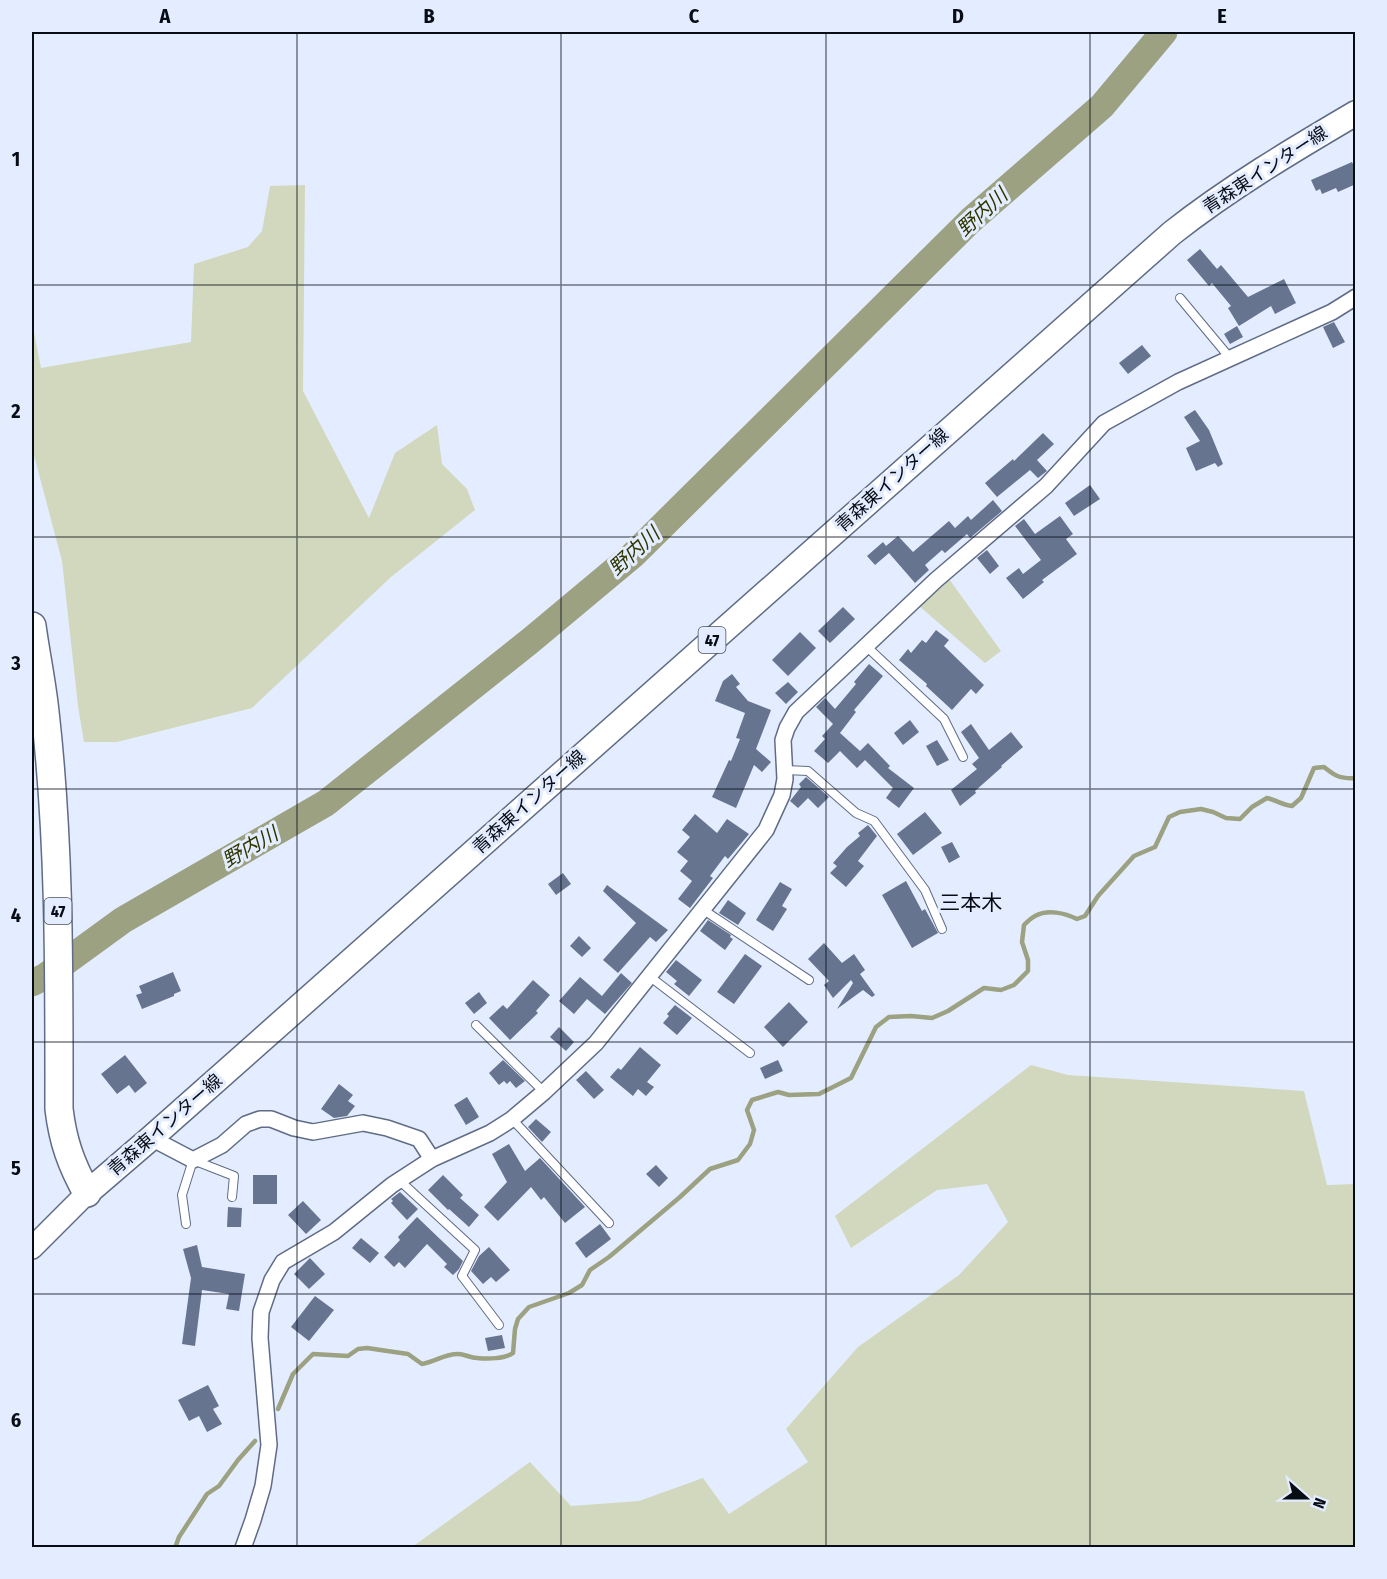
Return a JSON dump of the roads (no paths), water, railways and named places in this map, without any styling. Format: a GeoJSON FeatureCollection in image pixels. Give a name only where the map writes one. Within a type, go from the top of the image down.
{"type":"FeatureCollection","features":[{"type":"Feature","properties":{"kind":"highway","name":"47"},"geometry":{"type":"LineString","coordinates":[[32,626],[45,709],[51,774],[59,924],[59,1109],[71,1162],[87,1193]]}},
{"type":"Feature","properties":{"kind":"main road","name":"青森東インター線"},"geometry":{"type":"LineString","coordinates":[[87,1193],[1172,233],[1202,209],[1356,113]]}},
{"type":"Feature","properties":{"kind":"main road"},"geometry":{"type":"LineString","coordinates":[[32,1248],[87,1193]]}},
{"type":"Feature","properties":{"kind":"street"},"geometry":{"type":"LineString","coordinates":[[243,1548],[254,1520],[263,1486],[268,1444],[260,1338],[261,1312],[272,1280],[283,1263],[334,1232],[399,1180],[432,1159],[490,1133],[512,1119],[596,1043],[766,830],[782,795],[785,778],[783,741],[796,712],[936,580],[1046,486],[1104,423],[1178,382],[1332,312],[1356,297]]}},
{"type":"Feature","properties":{"kind":"street"},"geometry":{"type":"LineString","coordinates":[[151,1138],[193,1160],[222,1145],[246,1124],[260,1119],[271,1119],[313,1132],[363,1123],[419,1139],[432,1159]]}},
{"type":"Feature","properties":{"kind":"lane"},"geometry":{"type":"LineString","coordinates":[[1180,298],[1230,358]]}},
{"type":"Feature","properties":{"kind":"lane"},"geometry":{"type":"LineString","coordinates":[[866,646],[944,719],[963,757]]}},
{"type":"Feature","properties":{"kind":"lane"},"geometry":{"type":"LineString","coordinates":[[785,770],[808,771],[856,813],[874,821],[925,890],[942,929]]}},
{"type":"Feature","properties":{"kind":"lane"},"geometry":{"type":"LineString","coordinates":[[702,909],[809,980]]}},
{"type":"Feature","properties":{"kind":"lane"},"geometry":{"type":"LineString","coordinates":[[649,976],[750,1053]]}},
{"type":"Feature","properties":{"kind":"lane"},"geometry":{"type":"LineString","coordinates":[[476,1025],[543,1092]]}},
{"type":"Feature","properties":{"kind":"lane"},"geometry":{"type":"LineString","coordinates":[[512,1119],[609,1223]]}},
{"type":"Feature","properties":{"kind":"lane"},"geometry":{"type":"LineString","coordinates":[[186,1224],[182,1195],[193,1160],[234,1176],[232,1197]]}},
{"type":"Feature","properties":{"kind":"lane"},"geometry":{"type":"LineString","coordinates":[[399,1180],[475,1250],[462,1276],[499,1326]]}},
{"type":"Feature","properties":{"kind":"waterway","name":"野内川"},"geometry":{"type":"LineString","coordinates":[[32,983],[46,976],[123,920],[326,803],[530,641],[633,555],[971,220],[1102,106],[1164,32]]}},
{"type":"Feature","properties":{"kind":"waterway"},"geometry":{"type":"LineString","coordinates":[[278,1409],[293,1374],[313,1354],[348,1356],[358,1349],[367,1348],[408,1354],[422,1364],[453,1354],[491,1358],[513,1353],[518,1319],[529,1307],[569,1293],[582,1285],[590,1270],[609,1257],[710,1169],[738,1160],[750,1144],[754,1130],[747,1110],[752,1100],[778,1092],[789,1095],[819,1094],[851,1078],[876,1027],[889,1017],[932,1018],[948,1011],[984,988],[1001,990],[1014,985],[1028,971],[1028,960],[1022,942],[1024,925],[1040,914],[1051,912],[1077,919],[1085,916],[1098,896],[1134,856],[1155,847],[1169,817],[1180,812],[1201,809],[1226,818],[1240,819],[1252,807],[1267,798],[1292,806],[1301,798],[1314,768],[1324,767],[1338,776],[1356,778]]}},
{"type":"Feature","properties":{"kind":"waterway"},"geometry":{"type":"LineString","coordinates":[[175,1548],[179,1537],[207,1494],[219,1486],[255,1441]]}},
{"type":"Feature","properties":{"kind":"district","name":"三本木"},"geometry":{"type":"Point","coordinates":[971,903]}}]}
